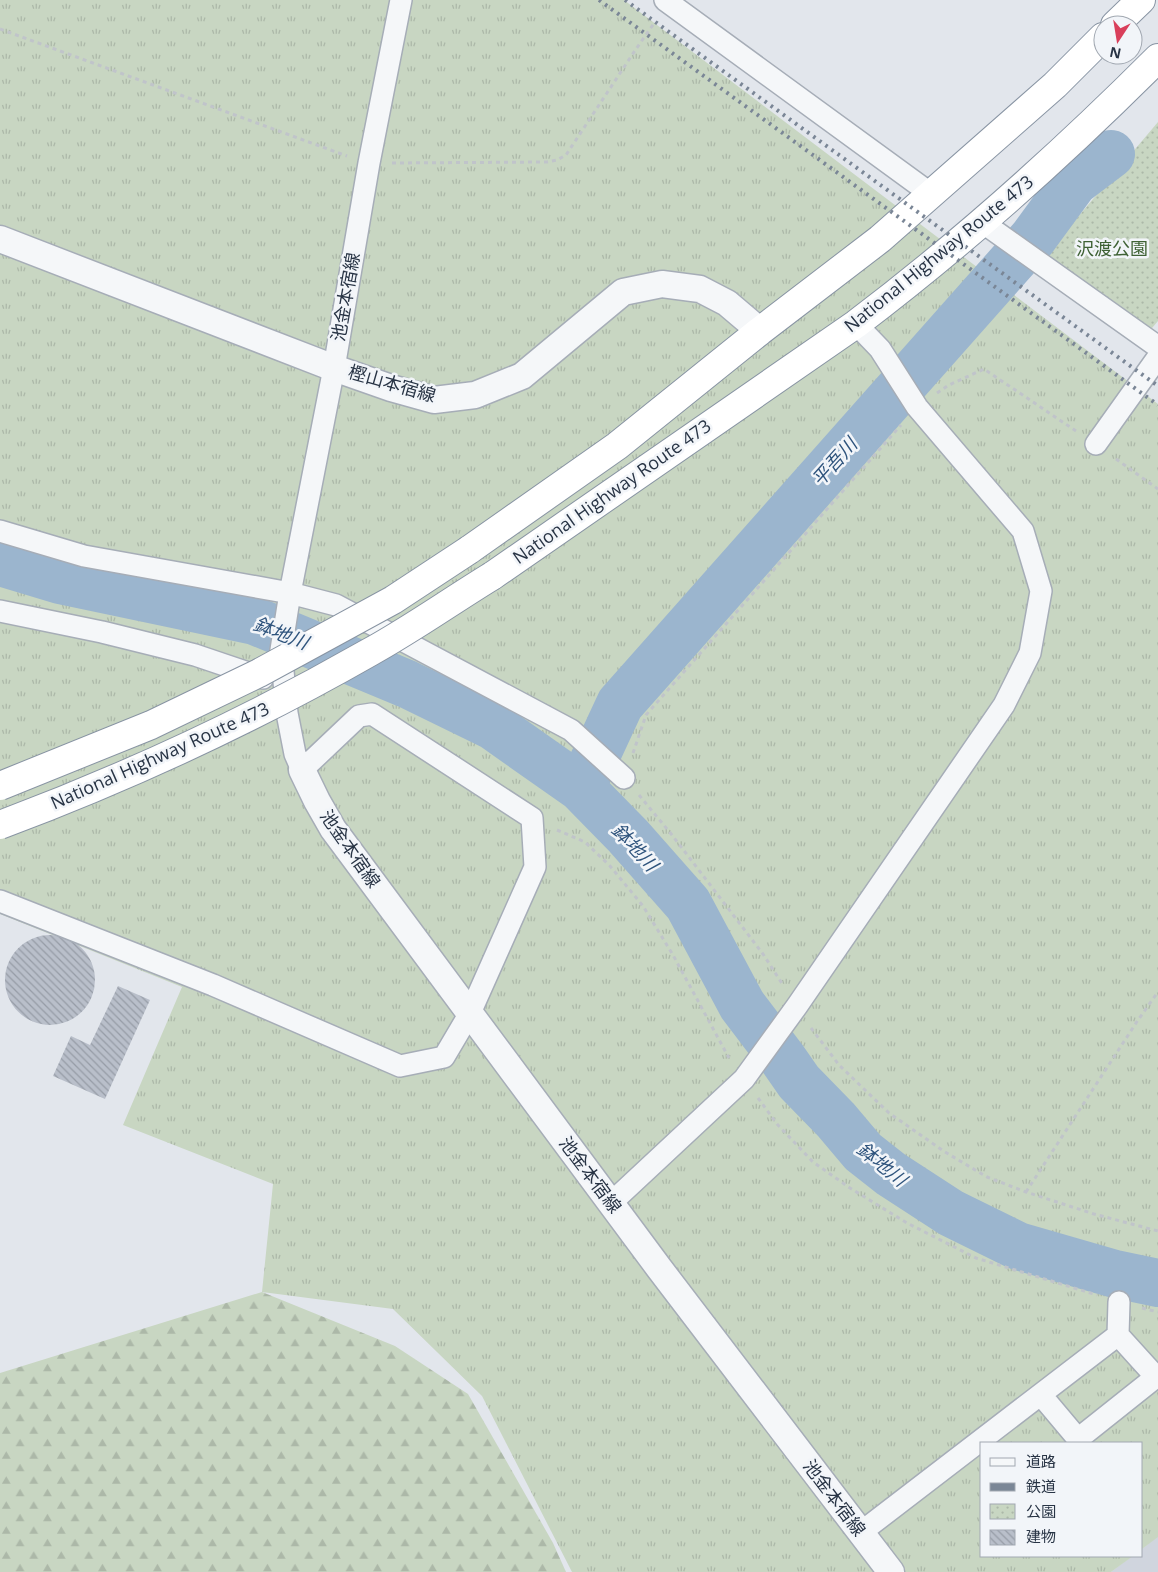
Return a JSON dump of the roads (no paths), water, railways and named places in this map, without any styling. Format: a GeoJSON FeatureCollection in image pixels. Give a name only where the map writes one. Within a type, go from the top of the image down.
{"type":"FeatureCollection","features":[{"type":"Feature","properties":{"kind":"highway"},"geometry":{"type":"LineString","coordinates":[[1125,15],[1140,0]]}},
{"type":"Feature","properties":{"kind":"highway","name":"National Highway Route 473"},"geometry":{"type":"LineString","coordinates":[[0,786],[151,725],[259,674],[393,600],[469,550],[617,446],[760,331],[880,240],[1055,84],[1093,47]]}},
{"type":"Feature","properties":{"kind":"highway","name":"National Highway Route 473"},"geometry":{"type":"LineString","coordinates":[[0,825],[169,756],[263,711],[372,651],[492,576],[856,324],[988,226],[1158,58]]}},
{"type":"Feature","properties":{"kind":"street","name":"池金本宿線"},"geometry":{"type":"LineString","coordinates":[[401,0],[369,164],[334,368],[290,593],[281,650],[287,713],[295,754],[317,801],[333,829],[611,1203],[890,1572]]}},
{"type":"Feature","properties":{"kind":"street"},"geometry":{"type":"LineString","coordinates":[[665,0],[931,194]]}},
{"type":"Feature","properties":{"kind":"street"},"geometry":{"type":"LineString","coordinates":[[988,226],[1158,347]]}},
{"type":"Feature","properties":{"kind":"street","name":"樫山本宿線"},"geometry":{"type":"LineString","coordinates":[[0,239],[334,368],[391,388],[434,400],[476,395],[522,376],[624,292],[662,284],[700,289],[727,303],[760,331]]}},
{"type":"Feature","properties":{"kind":"street"},"geometry":{"type":"LineString","coordinates":[[611,1203],[744,1079],[797,1006],[1004,705],[1030,653],[1041,590],[1023,531],[917,407],[880,349],[856,324]]}},
{"type":"Feature","properties":{"kind":"street"},"geometry":{"type":"LineString","coordinates":[[1096,444],[1158,357]]}},
{"type":"Feature","properties":{"kind":"street"},"geometry":{"type":"LineString","coordinates":[[0,531],[84,556],[290,593],[336,605],[571,730],[624,778]]}},
{"type":"Feature","properties":{"kind":"street"},"geometry":{"type":"LineString","coordinates":[[0,611],[102,632],[195,655],[284,685]]}},
{"type":"Feature","properties":{"kind":"street"},"geometry":{"type":"LineString","coordinates":[[0,901],[213,985],[400,1066],[444,1057],[470,1013],[534,867],[532,818],[372,714],[358,716],[302,770]]}},
{"type":"Feature","properties":{"kind":"street"},"geometry":{"type":"LineString","coordinates":[[1040,1395],[1078,1439],[1156,1377],[1118,1335],[1119,1302]]}},
{"type":"Feature","properties":{"kind":"street"},"geometry":{"type":"LineString","coordinates":[[860,1533],[1118,1335]]}},
{"type":"Feature","properties":{"kind":"waterway","name":"平吾川"},"geometry":{"type":"LineString","coordinates":[[581,788],[620,704],[1033,238],[1074,182],[1111,154]]}},
{"type":"Feature","properties":{"kind":"waterway","name":"鉢地川"},"geometry":{"type":"LineString","coordinates":[[0,562],[60,580],[255,621],[407,684],[493,726],[581,788],[628,836],[688,904],[742,1005],[799,1082],[836,1120],[863,1152],[891,1174],[951,1213],[1018,1246],[1115,1274],[1158,1283]]}},
{"type":"Feature","properties":{"kind":"railway"},"geometry":{"type":"LineString","coordinates":[[599,0],[1158,405]]}},
{"type":"Feature","properties":{"kind":"railway"},"geometry":{"type":"LineString","coordinates":[[625,0],[1158,386]]}},
{"type":"Feature","properties":{"kind":"park label","name":"沢渡公園"},"geometry":{"type":"Point","coordinates":[1112,249]}}]}
